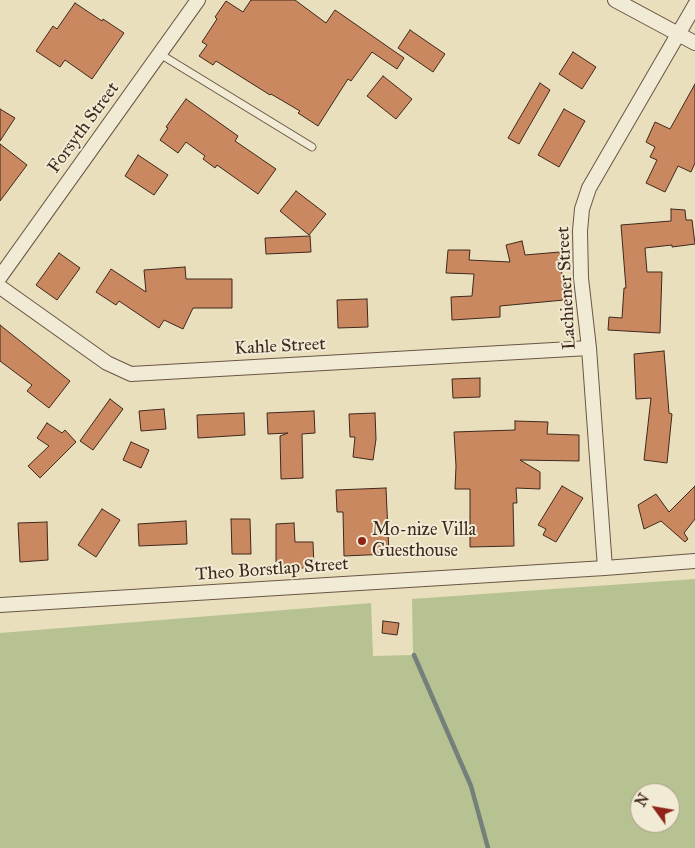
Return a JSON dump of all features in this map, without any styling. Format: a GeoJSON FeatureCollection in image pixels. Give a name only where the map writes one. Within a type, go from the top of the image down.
{"type":"FeatureCollection","features":[{"type":"Feature","properties":{"kind":"street","name":"Forsyth Street"},"geometry":{"type":"LineString","coordinates":[[0,277],[198,0]]}},
{"type":"Feature","properties":{"kind":"street"},"geometry":{"type":"LineString","coordinates":[[615,0],[695,43]]}},
{"type":"Feature","properties":{"kind":"street","name":"Lachiener Street"},"geometry":{"type":"LineString","coordinates":[[605,568],[589,348],[581,278],[580,231],[582,209],[589,188],[695,5]]}},
{"type":"Feature","properties":{"kind":"street","name":"Kahle Street"},"geometry":{"type":"LineString","coordinates":[[0,287],[107,363],[131,374],[589,348]]}},
{"type":"Feature","properties":{"kind":"street","name":"Theo Borstlap Street"},"geometry":{"type":"LineString","coordinates":[[0,606],[695,561]]}},
{"type":"Feature","properties":{"kind":"lane"},"geometry":{"type":"LineString","coordinates":[[160,54],[312,147]]}},
{"type":"Feature","properties":{"kind":"green space"},"geometry":{"type":"Polygon","coordinates":[[[695,579],[695,848],[0,848],[0,633],[371,603],[373,656],[413,655],[412,599],[695,579]]]}},
{"type":"Feature","properties":{"kind":"building"},"geometry":{"type":"Polygon","coordinates":[[[251,0],[295,0],[326,23],[335,10],[404,58],[397,69],[372,52],[351,81],[348,79],[318,126],[298,113],[300,111],[270,95],[216,61],[213,65],[199,56],[207,45],[202,42],[226,1],[243,12],[251,0]]]}},
{"type":"Feature","properties":{"kind":"building"},"geometry":{"type":"Polygon","coordinates":[[[75,3],[124,33],[92,79],[65,60],[60,67],[36,51],[53,26],[57,29],[75,3]]]}},
{"type":"Feature","properties":{"kind":"building"},"geometry":{"type":"Polygon","coordinates":[[[410,30],[445,54],[433,72],[398,48],[410,30]]]}},
{"type":"Feature","properties":{"kind":"building"},"geometry":{"type":"Polygon","coordinates":[[[573,52],[596,67],[582,89],[559,74],[573,52]]]}},
{"type":"Feature","properties":{"kind":"building"},"geometry":{"type":"Polygon","coordinates":[[[383,76],[412,99],[396,119],[367,96],[383,76]]]}},
{"type":"Feature","properties":{"kind":"building"},"geometry":{"type":"Polygon","coordinates":[[[540,83],[550,90],[519,144],[508,138],[540,83]]]}},
{"type":"Feature","properties":{"kind":"building"},"geometry":{"type":"Polygon","coordinates":[[[695,84],[695,163],[691,172],[678,166],[665,192],[646,183],[657,160],[650,157],[655,147],[646,142],[655,122],[670,129],[695,84]]]}},
{"type":"Feature","properties":{"kind":"building"},"geometry":{"type":"Polygon","coordinates":[[[186,99],[238,136],[235,141],[276,169],[258,194],[217,165],[215,168],[203,159],[205,156],[186,142],[178,153],[160,140],[168,128],[166,127],[186,99]]]}},
{"type":"Feature","properties":{"kind":"building"},"geometry":{"type":"Polygon","coordinates":[[[0,109],[15,118],[0,141],[0,109]]]}},
{"type":"Feature","properties":{"kind":"building"},"geometry":{"type":"Polygon","coordinates":[[[564,109],[585,121],[559,167],[538,155],[564,109]]]}},
{"type":"Feature","properties":{"kind":"building"},"geometry":{"type":"Polygon","coordinates":[[[0,144],[27,165],[0,201],[0,144]]]}},
{"type":"Feature","properties":{"kind":"building"},"geometry":{"type":"Polygon","coordinates":[[[138,155],[168,175],[154,195],[125,176],[138,155]]]}},
{"type":"Feature","properties":{"kind":"building"},"geometry":{"type":"Polygon","coordinates":[[[296,191],[326,214],[309,235],[280,211],[296,191]]]}},
{"type":"Feature","properties":{"kind":"building"},"geometry":{"type":"Polygon","coordinates":[[[671,209],[685,210],[686,220],[692,220],[695,244],[645,248],[647,272],[662,272],[660,333],[608,330],[609,317],[622,318],[624,288],[626,288],[621,225],[671,221],[671,209]]]}},
{"type":"Feature","properties":{"kind":"building"},"geometry":{"type":"Polygon","coordinates":[[[310,236],[311,252],[266,254],[265,238],[310,236]]]}},
{"type":"Feature","properties":{"kind":"building"},"geometry":{"type":"Polygon","coordinates":[[[522,241],[525,255],[560,252],[564,300],[500,306],[500,317],[452,320],[451,297],[472,296],[474,274],[446,273],[448,250],[470,250],[469,260],[510,262],[506,245],[522,241]]]}},
{"type":"Feature","properties":{"kind":"building"},"geometry":{"type":"Polygon","coordinates":[[[59,253],[80,268],[57,300],[36,285],[59,253]]]}},
{"type":"Feature","properties":{"kind":"building"},"geometry":{"type":"Polygon","coordinates":[[[185,267],[186,279],[232,279],[232,308],[193,308],[183,329],[164,320],[159,328],[119,301],[116,305],[96,292],[111,269],[146,292],[144,270],[185,267]]]}},
{"type":"Feature","properties":{"kind":"building"},"geometry":{"type":"Polygon","coordinates":[[[367,299],[368,327],[338,328],[337,300],[367,299]]]}},
{"type":"Feature","properties":{"kind":"building"},"geometry":{"type":"Polygon","coordinates":[[[0,325],[70,381],[49,408],[27,391],[32,385],[0,361],[0,325]]]}},
{"type":"Feature","properties":{"kind":"building"},"geometry":{"type":"Polygon","coordinates":[[[664,351],[669,413],[672,414],[667,463],[644,460],[651,398],[636,399],[634,354],[664,351]]]}},
{"type":"Feature","properties":{"kind":"building"},"geometry":{"type":"Polygon","coordinates":[[[480,378],[480,397],[453,398],[452,379],[480,378]]]}},
{"type":"Feature","properties":{"kind":"building"},"geometry":{"type":"Polygon","coordinates":[[[110,399],[123,409],[93,450],[80,441],[110,399]]]}},
{"type":"Feature","properties":{"kind":"building"},"geometry":{"type":"Polygon","coordinates":[[[164,409],[166,429],[141,431],[139,411],[164,409]]]}},
{"type":"Feature","properties":{"kind":"building"},"geometry":{"type":"Polygon","coordinates":[[[314,411],[315,433],[302,434],[303,478],[281,479],[280,436],[288,433],[268,434],[267,413],[314,411]]]}},
{"type":"Feature","properties":{"kind":"building"},"geometry":{"type":"Polygon","coordinates":[[[244,413],[245,435],[198,438],[197,415],[244,413]]]}},
{"type":"Feature","properties":{"kind":"building"},"geometry":{"type":"Polygon","coordinates":[[[375,413],[376,439],[373,460],[353,457],[355,437],[350,437],[349,414],[375,413]]]}},
{"type":"Feature","properties":{"kind":"building"},"geometry":{"type":"Polygon","coordinates":[[[515,421],[548,422],[547,434],[579,435],[579,461],[520,460],[540,472],[540,489],[516,488],[517,503],[513,503],[514,546],[470,547],[470,489],[455,489],[454,432],[515,430],[515,421]]]}},
{"type":"Feature","properties":{"kind":"building"},"geometry":{"type":"Polygon","coordinates":[[[47,423],[62,433],[65,430],[76,442],[40,478],[28,466],[49,446],[37,438],[47,423]]]}},
{"type":"Feature","properties":{"kind":"building"},"geometry":{"type":"Polygon","coordinates":[[[131,442],[149,450],[141,468],[123,460],[131,442]]]}},
{"type":"Feature","properties":{"kind":"building"},"geometry":{"type":"Polygon","coordinates":[[[562,486],[583,498],[556,542],[543,535],[546,529],[538,525],[562,486]]]}},
{"type":"Feature","properties":{"kind":"building"},"geometry":{"type":"Polygon","coordinates":[[[695,486],[695,519],[684,533],[688,539],[685,542],[661,521],[644,529],[638,505],[656,494],[669,512],[695,486]]]}},
{"type":"Feature","properties":{"kind":"building"},"geometry":{"type":"Polygon","coordinates":[[[386,488],[389,554],[344,556],[343,512],[337,512],[336,490],[386,488]]]}},
{"type":"Feature","properties":{"kind":"building"},"geometry":{"type":"Polygon","coordinates":[[[102,509],[120,520],[96,557],[78,545],[102,509]]]}},
{"type":"Feature","properties":{"kind":"building"},"geometry":{"type":"Polygon","coordinates":[[[231,519],[250,519],[251,554],[232,554],[231,519]]]}},
{"type":"Feature","properties":{"kind":"building"},"geometry":{"type":"Polygon","coordinates":[[[186,521],[187,544],[139,546],[138,524],[186,521]]]}},
{"type":"Feature","properties":{"kind":"building"},"geometry":{"type":"Polygon","coordinates":[[[47,522],[48,560],[20,562],[18,523],[47,522]]]}},
{"type":"Feature","properties":{"kind":"building"},"geometry":{"type":"Polygon","coordinates":[[[294,523],[295,542],[313,542],[314,568],[276,568],[276,524],[294,523]]]}},
{"type":"Feature","properties":{"kind":"building"},"geometry":{"type":"Polygon","coordinates":[[[383,621],[399,623],[397,635],[382,633],[383,621]]]}},
{"type":"Feature","properties":{"kind":"waterway"},"geometry":{"type":"LineString","coordinates":[[414,655],[471,786],[488,848]]}},
{"type":"Feature","properties":{"kind":"place","name":"Mo-nize Villa Guesthouse"},"geometry":{"type":"Point","coordinates":[362,541]}}]}
